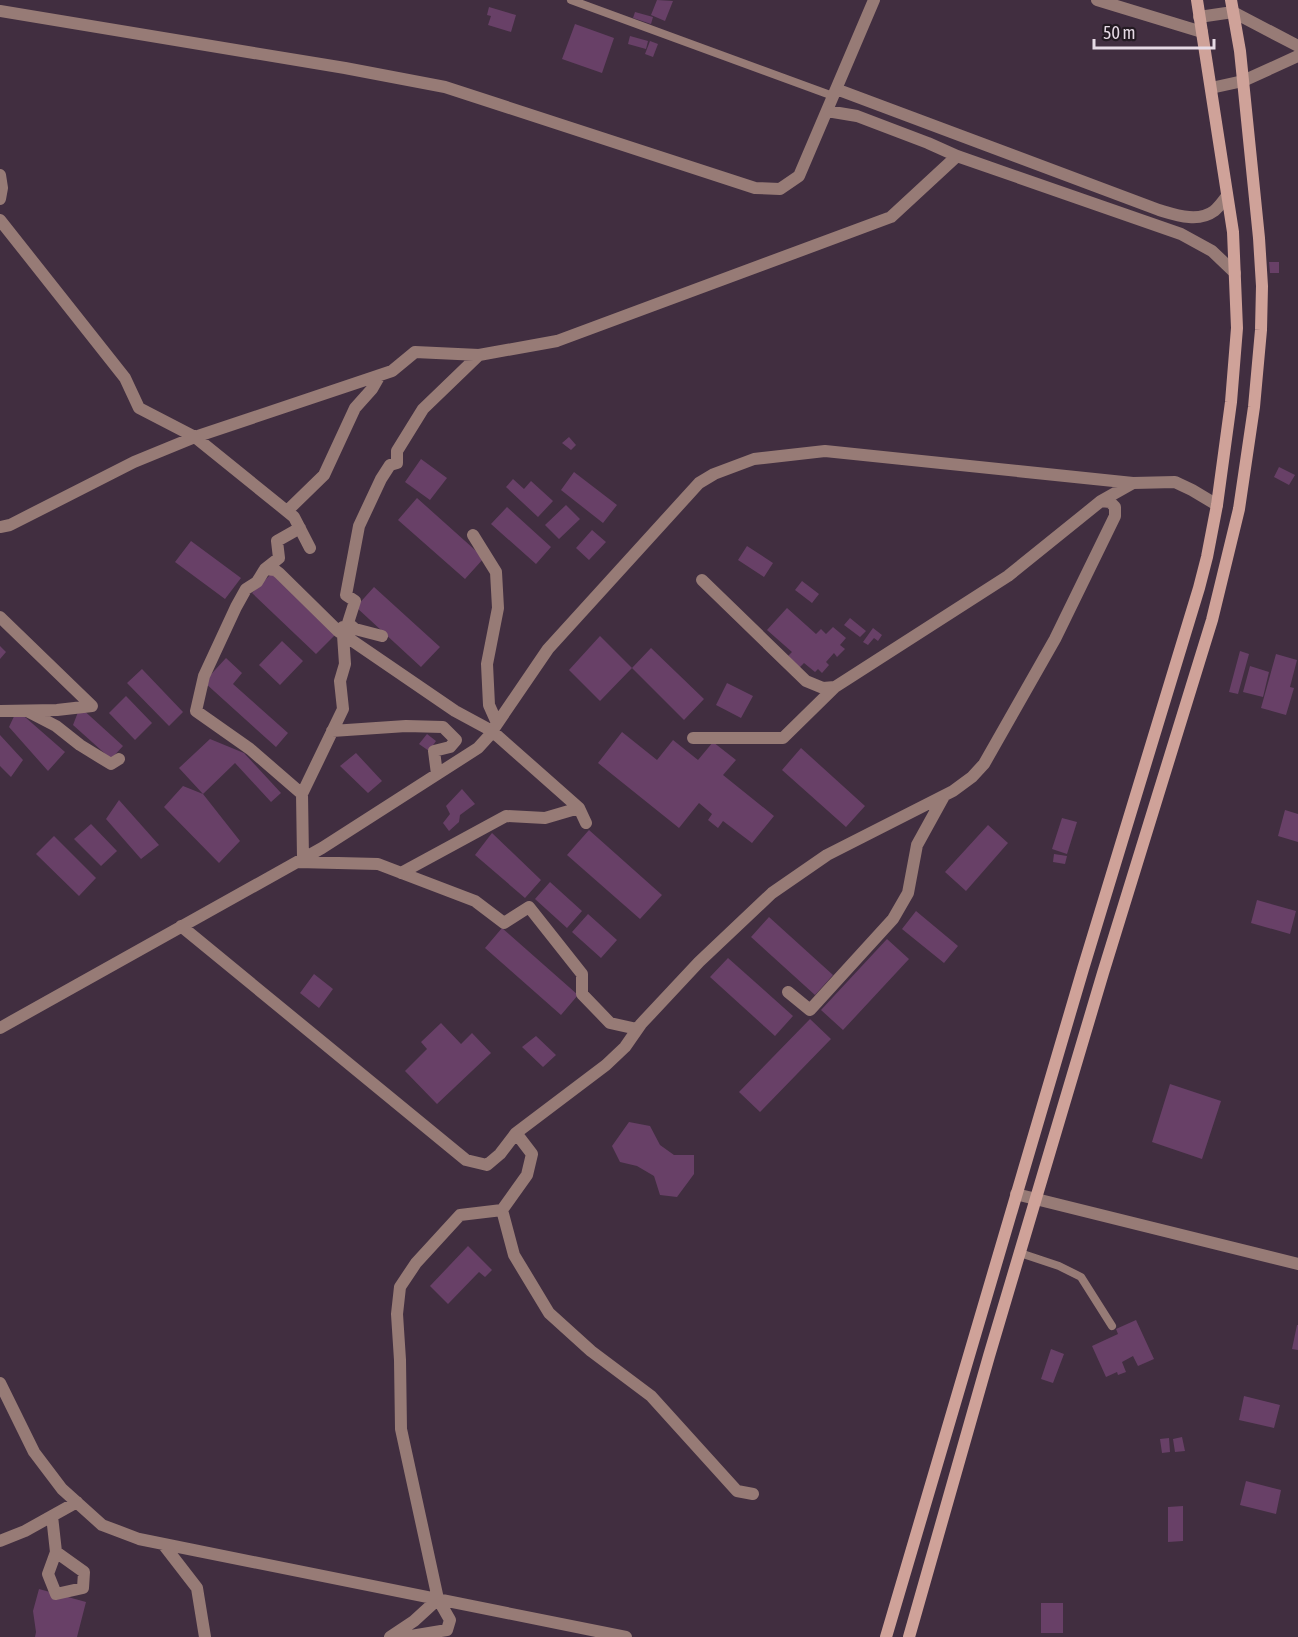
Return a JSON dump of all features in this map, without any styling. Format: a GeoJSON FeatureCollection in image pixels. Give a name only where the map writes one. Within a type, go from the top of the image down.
{"type":"FeatureCollection","features":[{"type":"Feature","properties":{"kind":"main road"},"geometry":{"type":"LineString","coordinates":[[886,1637],[1016,1194],[1199,588],[1217,505],[1231,402],[1236,338],[1235,273],[1233,232],[1197,0]]}},
{"type":"Feature","properties":{"kind":"main road"},"geometry":{"type":"LineString","coordinates":[[909,1637],[1036,1200],[1212,620],[1239,509],[1254,407],[1261,330],[1262,286],[1240,51],[1232,6]]}},
{"type":"Feature","properties":{"kind":"street"},"geometry":{"type":"LineString","coordinates":[[0,11],[345,68],[445,87],[755,188],[780,189],[799,176],[874,0]]}},
{"type":"Feature","properties":{"kind":"street"},"geometry":{"type":"LineString","coordinates":[[1097,0],[1202,32]]}},
{"type":"Feature","properties":{"kind":"street"},"geometry":{"type":"LineString","coordinates":[[1199,17],[1232,6],[1298,46]]}},
{"type":"Feature","properties":{"kind":"street"},"geometry":{"type":"LineString","coordinates":[[1211,87],[1243,81],[1298,56]]}},
{"type":"Feature","properties":{"kind":"street"},"geometry":{"type":"LineString","coordinates":[[834,92],[869,100],[932,126],[1159,210],[1185,217],[1203,216],[1214,211],[1227,196]]}},
{"type":"Feature","properties":{"kind":"street"},"geometry":{"type":"LineString","coordinates":[[827,111],[857,116],[957,156],[1181,234],[1212,251],[1235,273]]}},
{"type":"Feature","properties":{"kind":"street"},"geometry":{"type":"LineString","coordinates":[[0,527],[10,525],[134,462],[195,437],[392,371],[415,352],[478,355],[557,341],[891,217],[957,156]]}},
{"type":"Feature","properties":{"kind":"street"},"geometry":{"type":"LineString","coordinates":[[0,175],[2,188],[0,199]]}},
{"type":"Feature","properties":{"kind":"street"},"geometry":{"type":"LineString","coordinates":[[0,220],[125,378],[139,408],[195,437],[287,511],[294,517],[310,548]]}},
{"type":"Feature","properties":{"kind":"street"},"geometry":{"type":"LineString","coordinates":[[300,860],[302,794],[343,709],[340,681],[345,664],[341,633],[348,623],[355,601],[346,595],[359,526],[381,479],[390,465],[397,463],[397,452],[423,409],[478,355]]}},
{"type":"Feature","properties":{"kind":"street"},"geometry":{"type":"LineString","coordinates":[[287,511],[324,475],[355,408],[372,390],[380,375]]}},
{"type":"Feature","properties":{"kind":"street"},"geometry":{"type":"LineString","coordinates":[[0,1028],[322,848],[478,748],[548,649],[699,483],[714,474],[754,459],[825,451],[1133,483],[1175,482],[1217,505]]}},
{"type":"Feature","properties":{"kind":"street"},"geometry":{"type":"LineString","coordinates":[[693,738],[783,738],[835,687],[1008,576],[1101,501],[1133,483]]}},
{"type":"Feature","properties":{"kind":"street"},"geometry":{"type":"LineString","coordinates":[[181,926],[466,1160],[487,1165],[500,1154],[516,1133],[606,1065],[625,1047],[637,1029],[699,962],[772,893],[827,855],[945,795],[972,777],[984,764],[1055,639],[1115,516],[1115,507],[1110,502],[1101,501]]}},
{"type":"Feature","properties":{"kind":"street"},"geometry":{"type":"LineString","coordinates":[[300,528],[277,541],[279,558],[265,569],[257,582],[246,589],[204,676],[196,711],[250,749],[302,794]]}},
{"type":"Feature","properties":{"kind":"street"},"geometry":{"type":"LineString","coordinates":[[473,535],[496,572],[498,608],[487,664],[489,705],[494,727]]}},
{"type":"Feature","properties":{"kind":"street"},"geometry":{"type":"LineString","coordinates":[[265,569],[279,573],[341,633],[455,711],[494,727],[579,808],[586,823]]}},
{"type":"Feature","properties":{"kind":"street"},"geometry":{"type":"LineString","coordinates":[[702,580],[806,681],[823,688],[835,687]]}},
{"type":"Feature","properties":{"kind":"street"},"geometry":{"type":"LineString","coordinates":[[0,617],[92,706],[57,710],[0,711]]}},
{"type":"Feature","properties":{"kind":"street"},"geometry":{"type":"LineString","coordinates":[[348,623],[355,629],[382,636]]}},
{"type":"Feature","properties":{"kind":"street"},"geometry":{"type":"LineString","coordinates":[[25,710],[56,726],[80,745],[111,764],[119,759]]}},
{"type":"Feature","properties":{"kind":"street"},"geometry":{"type":"LineString","coordinates":[[332,731],[406,726],[443,727],[456,740],[450,747],[434,751],[437,774]]}},
{"type":"Feature","properties":{"kind":"street"},"geometry":{"type":"LineString","coordinates":[[788,992],[810,1010],[893,919],[908,894],[917,845],[945,795]]}},
{"type":"Feature","properties":{"kind":"street"},"geometry":{"type":"LineString","coordinates":[[401,873],[506,816],[545,818],[579,808]]}},
{"type":"Feature","properties":{"kind":"street"},"geometry":{"type":"LineString","coordinates":[[300,860],[378,864],[475,901],[504,923],[529,908],[582,974],[582,994],[610,1023],[637,1029]]}},
{"type":"Feature","properties":{"kind":"street"},"geometry":{"type":"LineString","coordinates":[[405,1637],[447,1630],[450,1620],[438,1599],[401,1429],[397,1314],[400,1287],[416,1263],[460,1215],[502,1210],[527,1175],[532,1154],[516,1133]]}},
{"type":"Feature","properties":{"kind":"street"},"geometry":{"type":"LineString","coordinates":[[1016,1194],[1298,1264]]}},
{"type":"Feature","properties":{"kind":"street"},"geometry":{"type":"LineString","coordinates":[[502,1210],[514,1255],[549,1313],[591,1351],[651,1396],[737,1491],[753,1494]]}},
{"type":"Feature","properties":{"kind":"street"},"geometry":{"type":"LineString","coordinates":[[0,1383],[34,1452],[62,1489],[102,1524],[139,1539],[626,1637]]}},
{"type":"Feature","properties":{"kind":"street"},"geometry":{"type":"LineString","coordinates":[[0,1541],[25,1531],[77,1502]]}},
{"type":"Feature","properties":{"kind":"street"},"geometry":{"type":"LineString","coordinates":[[52,1516],[56,1552]]}},
{"type":"Feature","properties":{"kind":"street"},"geometry":{"type":"LineString","coordinates":[[163,1544],[197,1588],[205,1637]]}},
{"type":"Feature","properties":{"kind":"street"},"geometry":{"type":"LineString","coordinates":[[390,1637],[414,1621],[438,1599]]}},
{"type":"Feature","properties":{"kind":"lane"},"geometry":{"type":"LineString","coordinates":[[571,0],[834,92]]}},
{"type":"Feature","properties":{"kind":"lane"},"geometry":{"type":"LineString","coordinates":[[1020,1254],[1059,1266],[1081,1276],[1112,1326]]}},
{"type":"Feature","properties":{"kind":"building"},"geometry":{"type":"Polygon","coordinates":[[[657,0],[673,1],[665,21],[651,15],[657,0]]]}},
{"type":"Feature","properties":{"kind":"building"},"geometry":{"type":"Polygon","coordinates":[[[489,7],[516,15],[511,32],[488,25],[491,16],[487,15],[489,7]]]}},
{"type":"Feature","properties":{"kind":"building"},"geometry":{"type":"Polygon","coordinates":[[[635,12],[653,17],[651,24],[633,18],[635,12]]]}},
{"type":"Feature","properties":{"kind":"building"},"geometry":{"type":"Polygon","coordinates":[[[575,24],[614,38],[602,73],[562,59],[575,24]]]}},
{"type":"Feature","properties":{"kind":"building"},"geometry":{"type":"Polygon","coordinates":[[[630,36],[648,41],[646,49],[628,44],[630,36]]]}},
{"type":"Feature","properties":{"kind":"building"},"geometry":{"type":"Polygon","coordinates":[[[650,41],[658,44],[653,57],[645,54],[650,41]]]}},
{"type":"Feature","properties":{"kind":"building"},"geometry":{"type":"Polygon","coordinates":[[[1269,262],[1279,262],[1279,273],[1270,273],[1269,262]]]}},
{"type":"Feature","properties":{"kind":"building"},"geometry":{"type":"Polygon","coordinates":[[[569,437],[576,445],[571,450],[562,443],[569,437]]]}},
{"type":"Feature","properties":{"kind":"building"},"geometry":{"type":"Polygon","coordinates":[[[421,459],[447,478],[430,500],[405,482],[421,459]]]}},
{"type":"Feature","properties":{"kind":"building"},"geometry":{"type":"Polygon","coordinates":[[[1279,467],[1295,475],[1289,485],[1274,477],[1279,467]]]}},
{"type":"Feature","properties":{"kind":"building"},"geometry":{"type":"Polygon","coordinates":[[[574,472],[617,505],[603,523],[561,490],[574,472]]]}},
{"type":"Feature","properties":{"kind":"building"},"geometry":{"type":"Polygon","coordinates":[[[513,479],[524,489],[531,481],[553,501],[538,517],[506,487],[513,479]]]}},
{"type":"Feature","properties":{"kind":"building"},"geometry":{"type":"Polygon","coordinates":[[[417,498],[484,558],[465,579],[398,520],[417,498]]]}},
{"type":"Feature","properties":{"kind":"building"},"geometry":{"type":"Polygon","coordinates":[[[566,505],[580,519],[559,539],[545,525],[566,505]]]}},
{"type":"Feature","properties":{"kind":"building"},"geometry":{"type":"Polygon","coordinates":[[[507,507],[551,547],[536,564],[491,524],[507,507]]]}},
{"type":"Feature","properties":{"kind":"building"},"geometry":{"type":"Polygon","coordinates":[[[592,530],[606,542],[589,560],[576,548],[592,530]]]}},
{"type":"Feature","properties":{"kind":"building"},"geometry":{"type":"Polygon","coordinates":[[[191,541],[241,578],[225,599],[175,562],[191,541]]]}},
{"type":"Feature","properties":{"kind":"building"},"geometry":{"type":"Polygon","coordinates":[[[747,546],[773,563],[764,577],[738,560],[747,546]]]}},
{"type":"Feature","properties":{"kind":"building"},"geometry":{"type":"Polygon","coordinates":[[[273,572],[337,633],[316,654],[252,593],[273,572]]]}},
{"type":"Feature","properties":{"kind":"building"},"geometry":{"type":"Polygon","coordinates":[[[802,581],[819,594],[812,603],[795,590],[802,581]]]}},
{"type":"Feature","properties":{"kind":"building"},"geometry":{"type":"Polygon","coordinates":[[[374,587],[440,647],[421,667],[356,607],[374,587]]]}},
{"type":"Feature","properties":{"kind":"building"},"geometry":{"type":"Polygon","coordinates":[[[787,608],[816,634],[821,629],[826,634],[833,627],[846,638],[840,645],[845,649],[837,657],[834,653],[826,662],[829,665],[822,673],[818,669],[815,672],[804,663],[798,669],[786,658],[792,652],[767,630],[787,608]]]}},
{"type":"Feature","properties":{"kind":"building"},"geometry":{"type":"Polygon","coordinates":[[[850,618],[866,631],[860,637],[844,625],[850,618]]]}},
{"type":"Feature","properties":{"kind":"building"},"geometry":{"type":"Polygon","coordinates":[[[873,628],[882,635],[878,641],[874,638],[868,645],[863,642],[873,628]]]}},
{"type":"Feature","properties":{"kind":"building"},"geometry":{"type":"Polygon","coordinates":[[[600,636],[632,668],[600,701],[569,670],[600,636]]]}},
{"type":"Feature","properties":{"kind":"building"},"geometry":{"type":"Polygon","coordinates":[[[282,641],[303,661],[280,685],[259,665],[282,641]]]}},
{"type":"Feature","properties":{"kind":"building"},"geometry":{"type":"Polygon","coordinates":[[[0,646],[6,652],[0,659],[0,646]]]}},
{"type":"Feature","properties":{"kind":"building"},"geometry":{"type":"Polygon","coordinates":[[[651,648],[704,699],[684,720],[632,668],[651,648]]]}},
{"type":"Feature","properties":{"kind":"building"},"geometry":{"type":"Polygon","coordinates":[[[1240,651],[1249,654],[1238,694],[1229,692],[1240,651]]]}},
{"type":"Feature","properties":{"kind":"building"},"geometry":{"type":"Polygon","coordinates":[[[1276,654],[1297,660],[1290,687],[1294,688],[1286,715],[1261,708],[1276,654]]]}},
{"type":"Feature","properties":{"kind":"building"},"geometry":{"type":"Polygon","coordinates":[[[226,658],[242,673],[233,684],[288,733],[276,747],[204,682],[226,658]]]}},
{"type":"Feature","properties":{"kind":"building"},"geometry":{"type":"Polygon","coordinates":[[[1250,666],[1269,672],[1263,697],[1243,692],[1250,666]]]}},
{"type":"Feature","properties":{"kind":"building"},"geometry":{"type":"Polygon","coordinates":[[[142,669],[183,712],[169,726],[127,683],[142,669]]]}},
{"type":"Feature","properties":{"kind":"building"},"geometry":{"type":"Polygon","coordinates":[[[727,683],[753,696],[741,718],[716,705],[727,683]]]}},
{"type":"Feature","properties":{"kind":"building"},"geometry":{"type":"Polygon","coordinates":[[[126,696],[152,723],[135,740],[109,713],[126,696]]]}},
{"type":"Feature","properties":{"kind":"building"},"geometry":{"type":"Polygon","coordinates":[[[80,707],[123,746],[111,759],[73,725],[80,707]]]}},
{"type":"Feature","properties":{"kind":"building"},"geometry":{"type":"Polygon","coordinates":[[[17,710],[65,752],[48,771],[9,727],[17,710]]]}},
{"type":"Feature","properties":{"kind":"building"},"geometry":{"type":"Polygon","coordinates":[[[622,732],[657,760],[673,740],[698,760],[713,742],[736,760],[723,775],[774,816],[752,843],[723,821],[718,828],[708,820],[712,814],[699,803],[679,828],[598,763],[622,732]]]}},
{"type":"Feature","properties":{"kind":"building"},"geometry":{"type":"Polygon","coordinates":[[[427,734],[436,741],[429,751],[419,744],[427,734]]]}},
{"type":"Feature","properties":{"kind":"building"},"geometry":{"type":"Polygon","coordinates":[[[0,735],[23,760],[11,777],[0,766],[0,735]]]}},
{"type":"Feature","properties":{"kind":"building"},"geometry":{"type":"Polygon","coordinates":[[[210,739],[244,753],[281,793],[271,802],[235,763],[203,794],[179,768],[210,739]]]}},
{"type":"Feature","properties":{"kind":"building"},"geometry":{"type":"Polygon","coordinates":[[[801,748],[865,806],[846,827],[782,770],[801,748]]]}},
{"type":"Feature","properties":{"kind":"building"},"geometry":{"type":"Polygon","coordinates":[[[356,753],[382,781],[368,793],[340,766],[356,753]]]}},
{"type":"Feature","properties":{"kind":"building"},"geometry":{"type":"Polygon","coordinates":[[[183,786],[203,794],[240,841],[219,863],[164,807],[183,786]]]}},
{"type":"Feature","properties":{"kind":"building"},"geometry":{"type":"Polygon","coordinates":[[[462,789],[475,804],[460,815],[459,822],[449,831],[443,823],[450,814],[446,806],[462,789]]]}},
{"type":"Feature","properties":{"kind":"building"},"geometry":{"type":"Polygon","coordinates":[[[119,800],[159,845],[141,859],[106,819],[119,800]]]}},
{"type":"Feature","properties":{"kind":"building"},"geometry":{"type":"Polygon","coordinates":[[[1285,810],[1298,814],[1298,842],[1278,836],[1285,810]]]}},
{"type":"Feature","properties":{"kind":"building"},"geometry":{"type":"Polygon","coordinates":[[[1062,818],[1077,822],[1067,854],[1052,849],[1062,818]]]}},
{"type":"Feature","properties":{"kind":"building"},"geometry":{"type":"Polygon","coordinates":[[[91,824],[117,851],[101,866],[74,839],[91,824]]]}},
{"type":"Feature","properties":{"kind":"building"},"geometry":{"type":"Polygon","coordinates":[[[988,825],[1008,843],[966,891],[945,872],[988,825]]]}},
{"type":"Feature","properties":{"kind":"building"},"geometry":{"type":"Polygon","coordinates":[[[589,830],[662,895],[640,919],[567,855],[589,830]]]}},
{"type":"Feature","properties":{"kind":"building"},"geometry":{"type":"Polygon","coordinates":[[[492,833],[541,880],[525,898],[475,855],[492,833]]]}},
{"type":"Feature","properties":{"kind":"building"},"geometry":{"type":"Polygon","coordinates":[[[54,836],[96,878],[79,896],[36,854],[54,836]]]}},
{"type":"Feature","properties":{"kind":"building"},"geometry":{"type":"Polygon","coordinates":[[[1054,854],[1067,856],[1065,864],[1053,862],[1054,854]]]}},
{"type":"Feature","properties":{"kind":"building"},"geometry":{"type":"Polygon","coordinates":[[[550,882],[582,911],[567,928],[535,899],[550,882]]]}},
{"type":"Feature","properties":{"kind":"building"},"geometry":{"type":"Polygon","coordinates":[[[1257,900],[1296,911],[1290,934],[1251,923],[1257,900]]]}},
{"type":"Feature","properties":{"kind":"building"},"geometry":{"type":"Polygon","coordinates":[[[916,911],[958,946],[944,963],[902,929],[916,911]]]}},
{"type":"Feature","properties":{"kind":"building"},"geometry":{"type":"Polygon","coordinates":[[[588,914],[617,940],[601,958],[572,932],[588,914]]]}},
{"type":"Feature","properties":{"kind":"building"},"geometry":{"type":"Polygon","coordinates":[[[769,917],[833,975],[815,995],[751,937],[769,917]]]}},
{"type":"Feature","properties":{"kind":"building"},"geometry":{"type":"Polygon","coordinates":[[[502,928],[578,995],[561,1015],[485,948],[502,928]]]}},
{"type":"Feature","properties":{"kind":"building"},"geometry":{"type":"Polygon","coordinates":[[[887,939],[909,959],[843,1030],[821,1010],[887,939]]]}},
{"type":"Feature","properties":{"kind":"building"},"geometry":{"type":"Polygon","coordinates":[[[728,958],[793,1016],[775,1036],[710,977],[728,958]]]}},
{"type":"Feature","properties":{"kind":"building"},"geometry":{"type":"Polygon","coordinates":[[[314,974],[333,989],[319,1008],[300,993],[314,974]]]}},
{"type":"Feature","properties":{"kind":"building"},"geometry":{"type":"Polygon","coordinates":[[[810,1019],[831,1039],[760,1112],[739,1092],[810,1019]]]}},
{"type":"Feature","properties":{"kind":"building"},"geometry":{"type":"Polygon","coordinates":[[[441,1023],[461,1044],[472,1033],[491,1053],[437,1104],[405,1071],[427,1049],[421,1042],[441,1023]]]}},
{"type":"Feature","properties":{"kind":"building"},"geometry":{"type":"Polygon","coordinates":[[[536,1036],[556,1055],[543,1067],[522,1047],[536,1036]]]}},
{"type":"Feature","properties":{"kind":"building"},"geometry":{"type":"Polygon","coordinates":[[[1170,1084],[1221,1101],[1202,1159],[1152,1142],[1170,1084]]]}},
{"type":"Feature","properties":{"kind":"building"},"geometry":{"type":"Polygon","coordinates":[[[629,1122],[650,1126],[660,1145],[674,1155],[694,1155],[694,1174],[677,1197],[660,1195],[654,1176],[637,1166],[620,1162],[612,1146],[629,1122]]]}},
{"type":"Feature","properties":{"kind":"building"},"geometry":{"type":"Polygon","coordinates":[[[468,1246],[492,1270],[485,1277],[479,1272],[448,1304],[430,1286],[468,1246]]]}},
{"type":"Feature","properties":{"kind":"building"},"geometry":{"type":"Polygon","coordinates":[[[1136,1320],[1154,1359],[1138,1366],[1133,1356],[1122,1362],[1126,1372],[1118,1375],[1117,1372],[1106,1377],[1092,1346],[1118,1334],[1116,1329],[1136,1320]]]}},
{"type":"Feature","properties":{"kind":"building"},"geometry":{"type":"Polygon","coordinates":[[[1298,1325],[1298,1350],[1292,1349],[1298,1325]]]}},
{"type":"Feature","properties":{"kind":"building"},"geometry":{"type":"Polygon","coordinates":[[[1051,1349],[1064,1354],[1053,1383],[1041,1379],[1051,1349]]]}},
{"type":"Feature","properties":{"kind":"building"},"geometry":{"type":"Polygon","coordinates":[[[1244,1396],[1280,1405],[1274,1428],[1239,1420],[1244,1396]]]}},
{"type":"Feature","properties":{"kind":"building"},"geometry":{"type":"Polygon","coordinates":[[[1182,1437],[1185,1451],[1175,1452],[1173,1439],[1182,1437]]]}},
{"type":"Feature","properties":{"kind":"building"},"geometry":{"type":"Polygon","coordinates":[[[1169,1438],[1170,1452],[1162,1453],[1160,1439],[1169,1438]]]}},
{"type":"Feature","properties":{"kind":"building"},"geometry":{"type":"Polygon","coordinates":[[[1246,1481],[1281,1490],[1276,1514],[1240,1505],[1246,1481]]]}},
{"type":"Feature","properties":{"kind":"building"},"geometry":{"type":"Polygon","coordinates":[[[1183,1506],[1183,1541],[1168,1542],[1168,1507],[1183,1506]]]}},
{"type":"Feature","properties":{"kind":"building"},"geometry":{"type":"Polygon","coordinates":[[[39,1589],[86,1602],[77,1637],[35,1637],[33,1611],[39,1589]]]}},
{"type":"Feature","properties":{"kind":"building"},"geometry":{"type":"Polygon","coordinates":[[[1041,1603],[1063,1603],[1063,1633],[1041,1633],[1041,1603]]]}}]}
